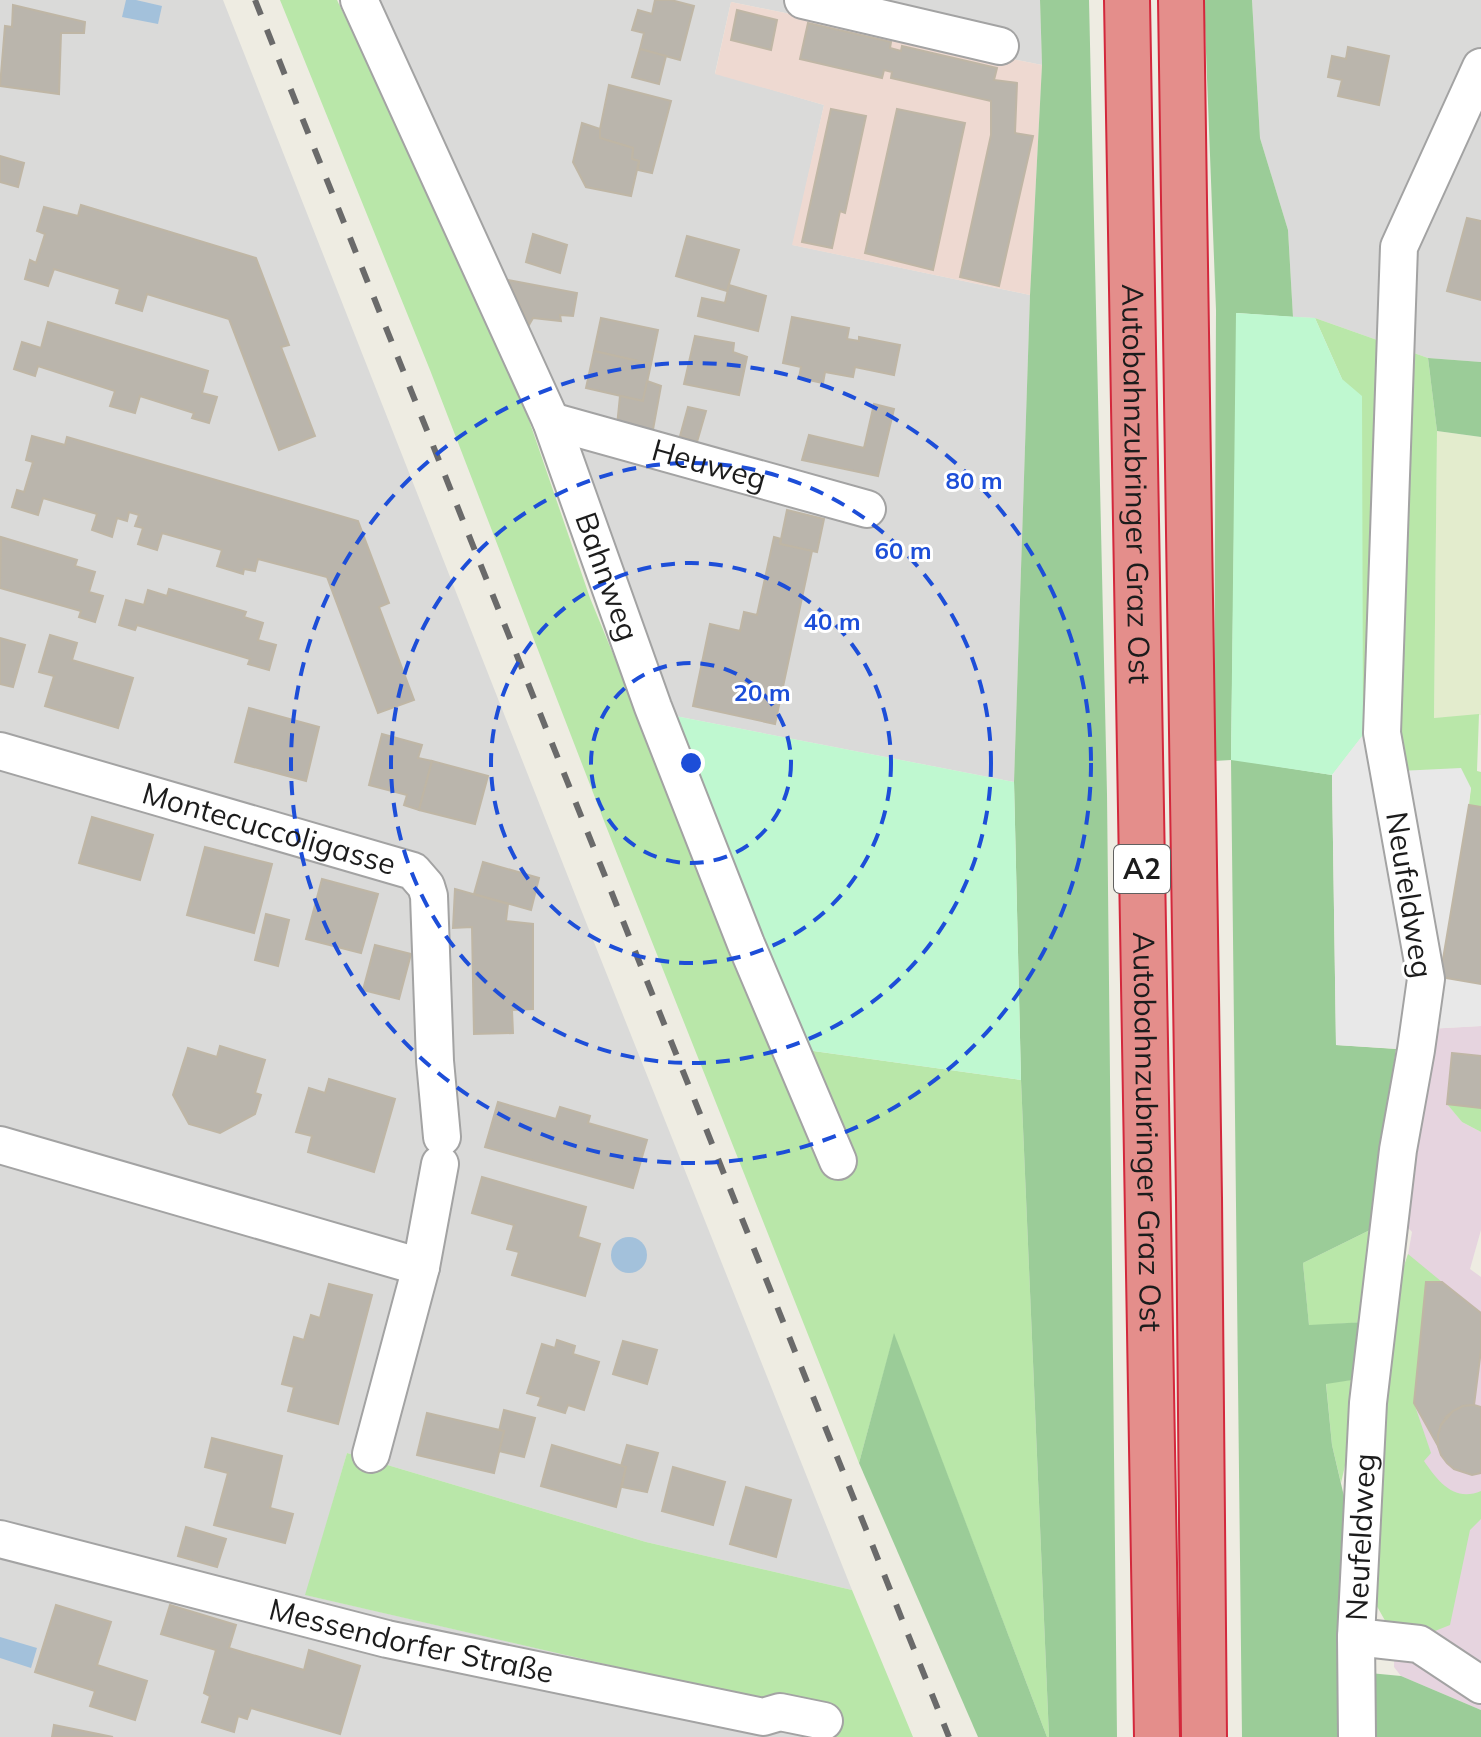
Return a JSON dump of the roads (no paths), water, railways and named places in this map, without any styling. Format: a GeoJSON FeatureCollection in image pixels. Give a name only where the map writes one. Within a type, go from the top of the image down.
{"type":"FeatureCollection","features":[{"type":"Feature","properties":{"kind":"highway","name":"Autobahnzubringer Graz Ost"},"geometry":{"type":"LineString","coordinates":[[1127,0],[1157,1737]]}},
{"type":"Feature","properties":{"kind":"highway","name":"Autobahnzubringer Graz Ost"},"geometry":{"type":"LineString","coordinates":[[1181,0],[1195,863],[1204,1737]]}},
{"type":"Feature","properties":{"kind":"street","name":"Bahnweg"},"geometry":{"type":"LineString","coordinates":[[359,0],[551,421],[653,707],[746,944],[838,1161]]}},
{"type":"Feature","properties":{"kind":"street"},"geometry":{"type":"LineString","coordinates":[[803,0],[1000,46]]}},
{"type":"Feature","properties":{"kind":"street","name":"Neufeldweg"},"geometry":{"type":"LineString","coordinates":[[1357,1737],[1356,1637],[1368,1403],[1399,1238],[1398,1150],[1426,979],[1382,733],[1399,247],[1481,67]]}},
{"type":"Feature","properties":{"kind":"street","name":"Heuweg"},"geometry":{"type":"LineString","coordinates":[[551,421],[867,509]]}},
{"type":"Feature","properties":{"kind":"street","name":"Montecuccoligasse"},"geometry":{"type":"LineString","coordinates":[[0,751],[413,871],[426,886],[429,896],[441,1150],[421,1267],[371,1454]]}},
{"type":"Feature","properties":{"kind":"street"},"geometry":{"type":"LineString","coordinates":[[0,1145],[421,1267]]}},
{"type":"Feature","properties":{"kind":"street","name":"Messendorfer Straße"},"geometry":{"type":"LineString","coordinates":[[0,1539],[387,1639],[763,1717],[780,1712],[824,1721]]}},
{"type":"Feature","properties":{"kind":"street"},"geometry":{"type":"LineString","coordinates":[[1356,1637],[1419,1644],[1481,1685]]}},
{"type":"Feature","properties":{"kind":"water"},"geometry":{"type":"Polygon","coordinates":[[[126,0],[162,6],[158,24],[122,17],[126,0]]]}},
{"type":"Feature","properties":{"kind":"water"},"geometry":{"type":"Polygon","coordinates":[[[629,1237],[642,1242],[647,1255],[642,1268],[629,1273],[616,1268],[611,1255],[616,1242],[629,1237]]]}},
{"type":"Feature","properties":{"kind":"water"},"geometry":{"type":"Polygon","coordinates":[[[0,1637],[37,1648],[31,1668],[0,1658],[0,1637]]]}},
{"type":"Feature","properties":{"kind":"railway"},"geometry":{"type":"LineString","coordinates":[[255,0],[949,1737]]}}]}
